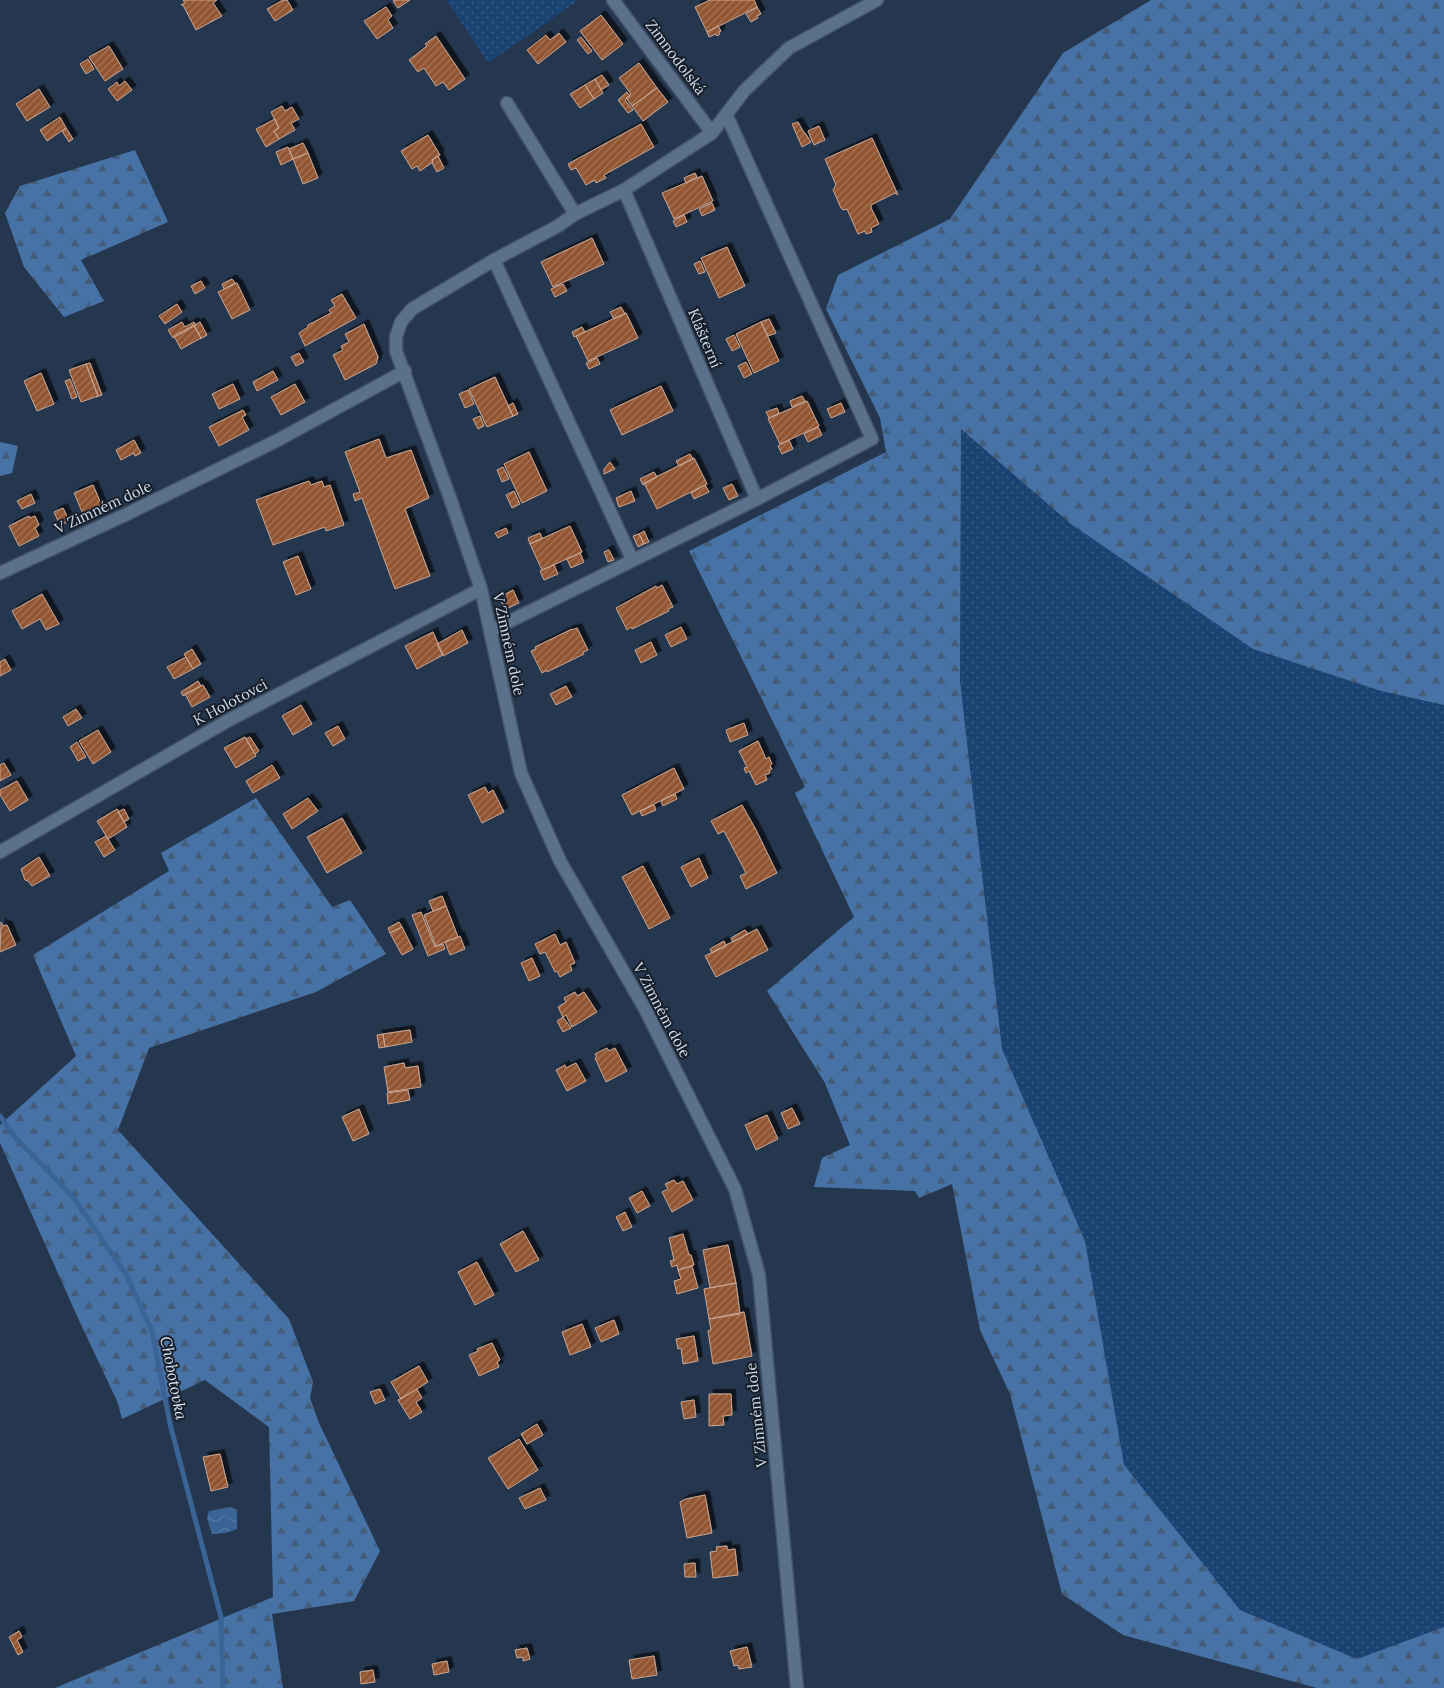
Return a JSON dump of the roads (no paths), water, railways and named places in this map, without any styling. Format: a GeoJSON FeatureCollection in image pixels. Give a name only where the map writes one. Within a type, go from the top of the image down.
{"type":"FeatureCollection","features":[{"type":"Feature","properties":{"kind":"street"},"geometry":{"type":"LineString","coordinates":[[632,559],[494,260],[558,226],[575,214],[624,190],[712,133],[744,91],[788,48],[878,0]]}},
{"type":"Feature","properties":{"kind":"street","name":"Zimnodolská"},"geometry":{"type":"LineString","coordinates":[[616,1],[712,133]]}},
{"type":"Feature","properties":{"kind":"street"},"geometry":{"type":"LineString","coordinates":[[507,103],[575,214]]}},
{"type":"Feature","properties":{"kind":"street"},"geometry":{"type":"LineString","coordinates":[[490,631],[632,559],[757,499],[872,439],[726,114]]}},
{"type":"Feature","properties":{"kind":"street","name":"Klášterní"},"geometry":{"type":"LineString","coordinates":[[624,190],[757,499]]}},
{"type":"Feature","properties":{"kind":"street","name":"V Zimném dole"},"geometry":{"type":"LineString","coordinates":[[494,260],[412,310],[401,322],[396,337],[396,351],[481,589],[522,773],[556,852],[646,1009],[735,1189],[759,1275],[797,1688]]}},
{"type":"Feature","properties":{"kind":"street","name":"V Zimném dole"},"geometry":{"type":"LineString","coordinates":[[0,572],[127,514],[276,441],[404,370]]}},
{"type":"Feature","properties":{"kind":"street","name":"K Holotovci"},"geometry":{"type":"LineString","coordinates":[[0,852],[229,720],[481,589]]}},
{"type":"Feature","properties":{"kind":"water"},"geometry":{"type":"Polygon","coordinates":[[[230,1507],[237,1510],[237,1529],[226,1533],[212,1534],[207,1518],[209,1511],[230,1507]]]}},
{"type":"Feature","properties":{"kind":"waterway","name":"Chobotovka"},"geometry":{"type":"LineString","coordinates":[[0,1116],[15,1137],[73,1197],[127,1276],[152,1331],[170,1424],[221,1617],[223,1688]]}}]}
